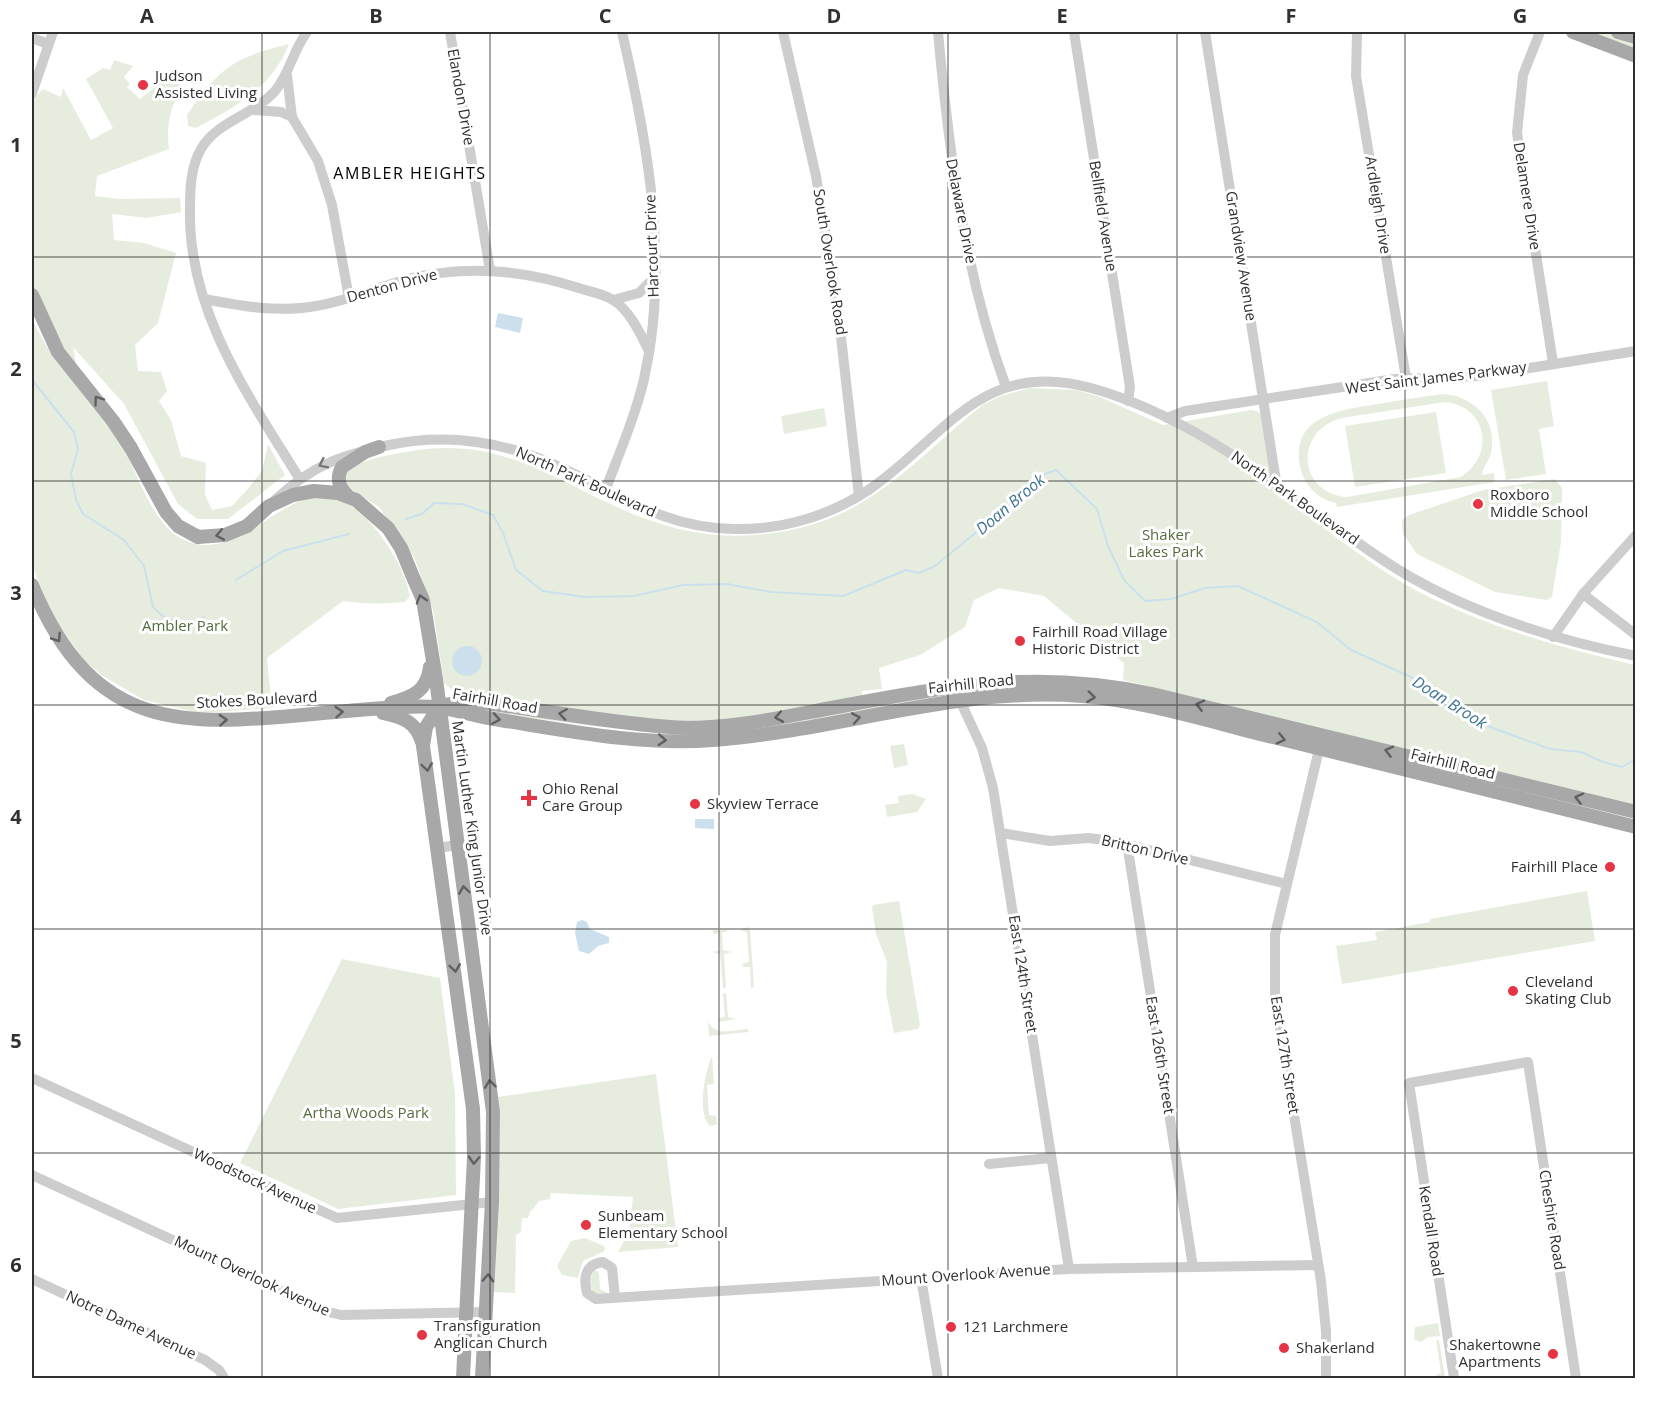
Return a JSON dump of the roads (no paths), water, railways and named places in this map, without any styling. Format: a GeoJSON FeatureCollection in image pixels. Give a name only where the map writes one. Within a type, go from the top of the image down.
{"type":"FeatureCollection","features":[{"type":"Feature","properties":{"kind":"main road"},"geometry":{"type":"LineString","coordinates":[[1573,32],[1635,56]]}},
{"type":"Feature","properties":{"kind":"main road"},"geometry":{"type":"LineString","coordinates":[[1618,32],[1635,38]]}},
{"type":"Feature","properties":{"kind":"main road"},"geometry":{"type":"LineString","coordinates":[[32,295],[45,329],[58,352],[113,421],[131,448],[166,512],[178,525],[198,537],[225,535],[247,526],[269,506],[293,495],[314,491],[347,495]]}},
{"type":"Feature","properties":{"kind":"main road"},"geometry":{"type":"LineString","coordinates":[[379,447],[365,452],[342,467],[339,483],[341,490],[380,519],[401,548],[423,600],[439,707]]}},
{"type":"Feature","properties":{"kind":"main road","name":"Stokes Boulevard"},"geometry":{"type":"LineString","coordinates":[[32,585],[49,626],[73,661],[108,690],[141,708],[179,719],[212,721],[439,707]]}},
{"type":"Feature","properties":{"kind":"main road"},"geometry":{"type":"LineString","coordinates":[[367,710],[419,693],[426,685],[432,656]]}},
{"type":"Feature","properties":{"kind":"main road","name":"Fairhill Road"},"geometry":{"type":"LineString","coordinates":[[439,707],[454,703],[476,702],[606,720],[635,731],[708,741],[745,730],[954,685],[1052,688],[1520,783],[1635,812]]}},
{"type":"Feature","properties":{"kind":"main road","name":"Fairhill Road"},"geometry":{"type":"LineString","coordinates":[[745,730],[1052,688]]}},
{"type":"Feature","properties":{"kind":"main road","name":"Fairhill Road"},"geometry":{"type":"LineString","coordinates":[[439,707],[492,719],[604,734],[635,731]]}},
{"type":"Feature","properties":{"kind":"main road","name":"Martin Luther King Junior Drive"},"geometry":{"type":"LineString","coordinates":[[439,707],[426,727],[423,746],[474,1121],[463,1378]]}},
{"type":"Feature","properties":{"kind":"main road","name":"Martin Luther King Junior Drive"},"geometry":{"type":"LineString","coordinates":[[439,707],[484,1036],[494,1130],[482,1378]]}},
{"type":"Feature","properties":{"kind":"main road"},"geometry":{"type":"LineString","coordinates":[[367,710],[399,716],[412,723],[423,746]]}},
{"type":"Feature","properties":{"kind":"main road"},"geometry":{"type":"LineString","coordinates":[[604,734],[606,720]]}},
{"type":"Feature","properties":{"kind":"main road","name":"Fairhill Road"},"geometry":{"type":"LineString","coordinates":[[1321,741],[1517,797],[1635,827]]}},
{"type":"Feature","properties":{"kind":"main road"},"geometry":{"type":"LineString","coordinates":[[1517,797],[1520,783]]}},
{"type":"Feature","properties":{"kind":"street"},"geometry":{"type":"LineString","coordinates":[[32,93],[53,32]]}},
{"type":"Feature","properties":{"kind":"street"},"geometry":{"type":"LineString","coordinates":[[300,478],[235,374],[204,298],[194,266],[190,233],[190,196],[195,160],[212,135],[255,110],[287,75],[297,45],[308,32]]}},
{"type":"Feature","properties":{"kind":"street","name":"Elandon Drive"},"geometry":{"type":"LineString","coordinates":[[450,32],[490,270]]}},
{"type":"Feature","properties":{"kind":"street","name":"Harcourt Drive"},"geometry":{"type":"LineString","coordinates":[[605,491],[636,407],[649,351],[656,276],[650,185],[622,32]]}},
{"type":"Feature","properties":{"kind":"street","name":"South Overlook Road"},"geometry":{"type":"LineString","coordinates":[[783,32],[816,176],[837,302],[859,496]]}},
{"type":"Feature","properties":{"kind":"street","name":"Delaware Drive"},"geometry":{"type":"LineString","coordinates":[[938,32],[951,165],[962,227],[981,307],[1006,387]]}},
{"type":"Feature","properties":{"kind":"street","name":"Bellfield Avenue"},"geometry":{"type":"LineString","coordinates":[[1074,32],[1131,387],[1128,401]]}},
{"type":"Feature","properties":{"kind":"street","name":"Grandview Avenue"},"geometry":{"type":"LineString","coordinates":[[1205,32],[1276,481]]}},
{"type":"Feature","properties":{"kind":"street","name":"Ardleigh Drive"},"geometry":{"type":"LineString","coordinates":[[1357,32],[1356,76],[1406,378]]}},
{"type":"Feature","properties":{"kind":"street","name":"Delamere Drive"},"geometry":{"type":"LineString","coordinates":[[1540,32],[1523,75],[1517,133],[1553,363]]}},
{"type":"Feature","properties":{"kind":"street"},"geometry":{"type":"LineString","coordinates":[[32,38],[48,45]]}},
{"type":"Feature","properties":{"kind":"street"},"geometry":{"type":"LineString","coordinates":[[287,75],[292,117],[318,161],[332,205],[349,298]]}},
{"type":"Feature","properties":{"kind":"street"},"geometry":{"type":"LineString","coordinates":[[255,110],[274,111],[292,117]]}},
{"type":"Feature","properties":{"kind":"street","name":"Denton Drive"},"geometry":{"type":"LineString","coordinates":[[204,298],[250,307],[296,309],[349,298],[406,279],[438,273],[490,270],[533,275],[613,300]]}},
{"type":"Feature","properties":{"kind":"street"},"geometry":{"type":"LineString","coordinates":[[649,351],[633,323],[613,300],[639,292],[656,276]]}},
{"type":"Feature","properties":{"kind":"street","name":"West Saint James Parkway"},"geometry":{"type":"LineString","coordinates":[[1167,418],[1185,411],[1406,378],[1460,378],[1635,351]]}},
{"type":"Feature","properties":{"kind":"street","name":"North Park Boulevard"},"geometry":{"type":"LineString","coordinates":[[269,506],[300,478],[339,457],[379,447],[429,439],[492,444],[533,455],[651,513],[677,521],[737,529],[766,528],[800,521],[834,509],[859,496],[895,470],[959,413],[986,395],[1006,387],[1034,381],[1063,382],[1128,401],[1167,418],[1276,481],[1408,575],[1495,617],[1553,637],[1635,656]]}},
{"type":"Feature","properties":{"kind":"street"},"geometry":{"type":"LineString","coordinates":[[1553,637],[1583,594],[1635,535]]}},
{"type":"Feature","properties":{"kind":"street"},"geometry":{"type":"LineString","coordinates":[[1583,594],[1635,635]]}},
{"type":"Feature","properties":{"kind":"street","name":"East 124th Street"},"geometry":{"type":"LineString","coordinates":[[954,685],[986,762],[1001,833],[1068,1269]]}},
{"type":"Feature","properties":{"kind":"street","name":"East 127th Street"},"geometry":{"type":"LineString","coordinates":[[1321,741],[1275,935],[1275,998],[1326,1331],[1326,1378]]}},
{"type":"Feature","properties":{"kind":"street","name":"Britton Drive"},"geometry":{"type":"LineString","coordinates":[[1001,833],[1050,841],[1088,838],[1127,843],[1287,884]]}},
{"type":"Feature","properties":{"kind":"street","name":"East 126th Street"},"geometry":{"type":"LineString","coordinates":[[1127,843],[1192,1267]]}},
{"type":"Feature","properties":{"kind":"street"},"geometry":{"type":"LineString","coordinates":[[438,848],[458,845]]}},
{"type":"Feature","properties":{"kind":"street"},"geometry":{"type":"LineString","coordinates":[[464,1039],[484,1036]]}},
{"type":"Feature","properties":{"kind":"street","name":"Kendall Road"},"geometry":{"type":"LineString","coordinates":[[1454,1378],[1409,1083],[1528,1062]]}},
{"type":"Feature","properties":{"kind":"street","name":"Cheshire Road"},"geometry":{"type":"LineString","coordinates":[[1528,1062],[1576,1378]]}},
{"type":"Feature","properties":{"kind":"street","name":"Woodstock Avenue"},"geometry":{"type":"LineString","coordinates":[[32,1078],[337,1218],[492,1202]]}},
{"type":"Feature","properties":{"kind":"street"},"geometry":{"type":"LineString","coordinates":[[989,1164],[1051,1158]]}},
{"type":"Feature","properties":{"kind":"street","name":"Mount Overlook Avenue"},"geometry":{"type":"LineString","coordinates":[[32,1174],[328,1312],[341,1315],[486,1312]]}},
{"type":"Feature","properties":{"kind":"street","name":"Mount Overlook Avenue"},"geometry":{"type":"LineString","coordinates":[[615,1298],[1068,1269],[1317,1265]]}},
{"type":"Feature","properties":{"kind":"street"},"geometry":{"type":"LineString","coordinates":[[921,1278],[938,1378]]}},
{"type":"Feature","properties":{"kind":"street","name":"Notre Dame Avenue"},"geometry":{"type":"LineString","coordinates":[[32,1279],[205,1360],[219,1370],[224,1378]]}},
{"type":"Feature","properties":{"kind":"water"},"geometry":{"type":"Polygon","coordinates":[[[498,313],[523,318],[520,333],[495,327],[498,313]]]}},
{"type":"Feature","properties":{"kind":"water"},"geometry":{"type":"Polygon","coordinates":[[[467,646],[478,650],[482,661],[478,672],[467,676],[456,672],[452,661],[456,650],[467,646]]]}},
{"type":"Feature","properties":{"kind":"water"},"geometry":{"type":"Polygon","coordinates":[[[695,819],[714,819],[714,829],[695,828],[695,819]]]}},
{"type":"Feature","properties":{"kind":"water"},"geometry":{"type":"Polygon","coordinates":[[[582,920],[587,922],[590,929],[609,937],[609,943],[598,946],[589,954],[579,951],[575,933],[577,922],[582,920]]]}},
{"type":"Feature","properties":{"kind":"waterway","name":"Doan Brook"},"geometry":{"type":"LineString","coordinates":[[32,380],[74,432],[78,449],[71,474],[76,500],[83,514],[124,540],[144,566],[153,607],[165,618],[190,624],[204,617]]}},
{"type":"Feature","properties":{"kind":"waterway","name":"Doan Brook"},"geometry":{"type":"LineString","coordinates":[[406,519],[422,514],[434,503],[462,504],[493,515],[503,533],[516,570],[543,591],[585,597],[634,596],[683,585],[727,584],[771,592],[843,596],[906,570],[919,573],[935,566],[1018,498],[1040,476],[1056,470],[1097,509],[1108,546],[1124,580],[1145,601],[1171,599],[1205,588],[1238,586],[1317,622],[1351,650],[1411,677],[1482,724],[1550,749],[1581,752],[1603,762],[1622,767],[1636,759]]}},
{"type":"Feature","properties":{"kind":"waterway"},"geometry":{"type":"LineString","coordinates":[[236,580],[283,551],[349,534]]}},
{"type":"Feature","properties":{"kind":"place","name":"Judson Assisted Living"},"geometry":{"type":"Point","coordinates":[143,85]}},
{"type":"Feature","properties":{"kind":"place","name":"Roxboro Middle School"},"geometry":{"type":"Point","coordinates":[1478,504]}},
{"type":"Feature","properties":{"kind":"place","name":"Fairhill Road Village Historic District"},"geometry":{"type":"Point","coordinates":[1020,641]}},
{"type":"Feature","properties":{"kind":"place","name":"Ohio Renal Care Group"},"geometry":{"type":"Point","coordinates":[529,798]}},
{"type":"Feature","properties":{"kind":"place","name":"Skyview Terrace"},"geometry":{"type":"Point","coordinates":[695,804]}},
{"type":"Feature","properties":{"kind":"place","name":"Fairhill Place"},"geometry":{"type":"Point","coordinates":[1610,867]}},
{"type":"Feature","properties":{"kind":"place","name":"Cleveland Skating Club"},"geometry":{"type":"Point","coordinates":[1513,991]}},
{"type":"Feature","properties":{"kind":"place","name":"Sunbeam Elementary School"},"geometry":{"type":"Point","coordinates":[586,1225]}},
{"type":"Feature","properties":{"kind":"place","name":"121 Larchmere"},"geometry":{"type":"Point","coordinates":[951,1327]}},
{"type":"Feature","properties":{"kind":"place","name":"Transfiguration Anglican Church"},"geometry":{"type":"Point","coordinates":[422,1335]}},
{"type":"Feature","properties":{"kind":"place","name":"Shakerland"},"geometry":{"type":"Point","coordinates":[1284,1348]}},
{"type":"Feature","properties":{"kind":"place","name":"Shakertowne Apartments"},"geometry":{"type":"Point","coordinates":[1553,1354]}},
{"type":"Feature","properties":{"kind":"district","name":"AMBLER HEIGHTS"},"geometry":{"type":"Point","coordinates":[410,173]}},
{"type":"Feature","properties":{"kind":"park label","name":"Shaker Lakes Park"},"geometry":{"type":"Point","coordinates":[1166,544]}},
{"type":"Feature","properties":{"kind":"park label","name":"Ambler Park"},"geometry":{"type":"Point","coordinates":[185,626]}},
{"type":"Feature","properties":{"kind":"park label","name":"Artha Woods Park"},"geometry":{"type":"Point","coordinates":[366,1113]}}]}
